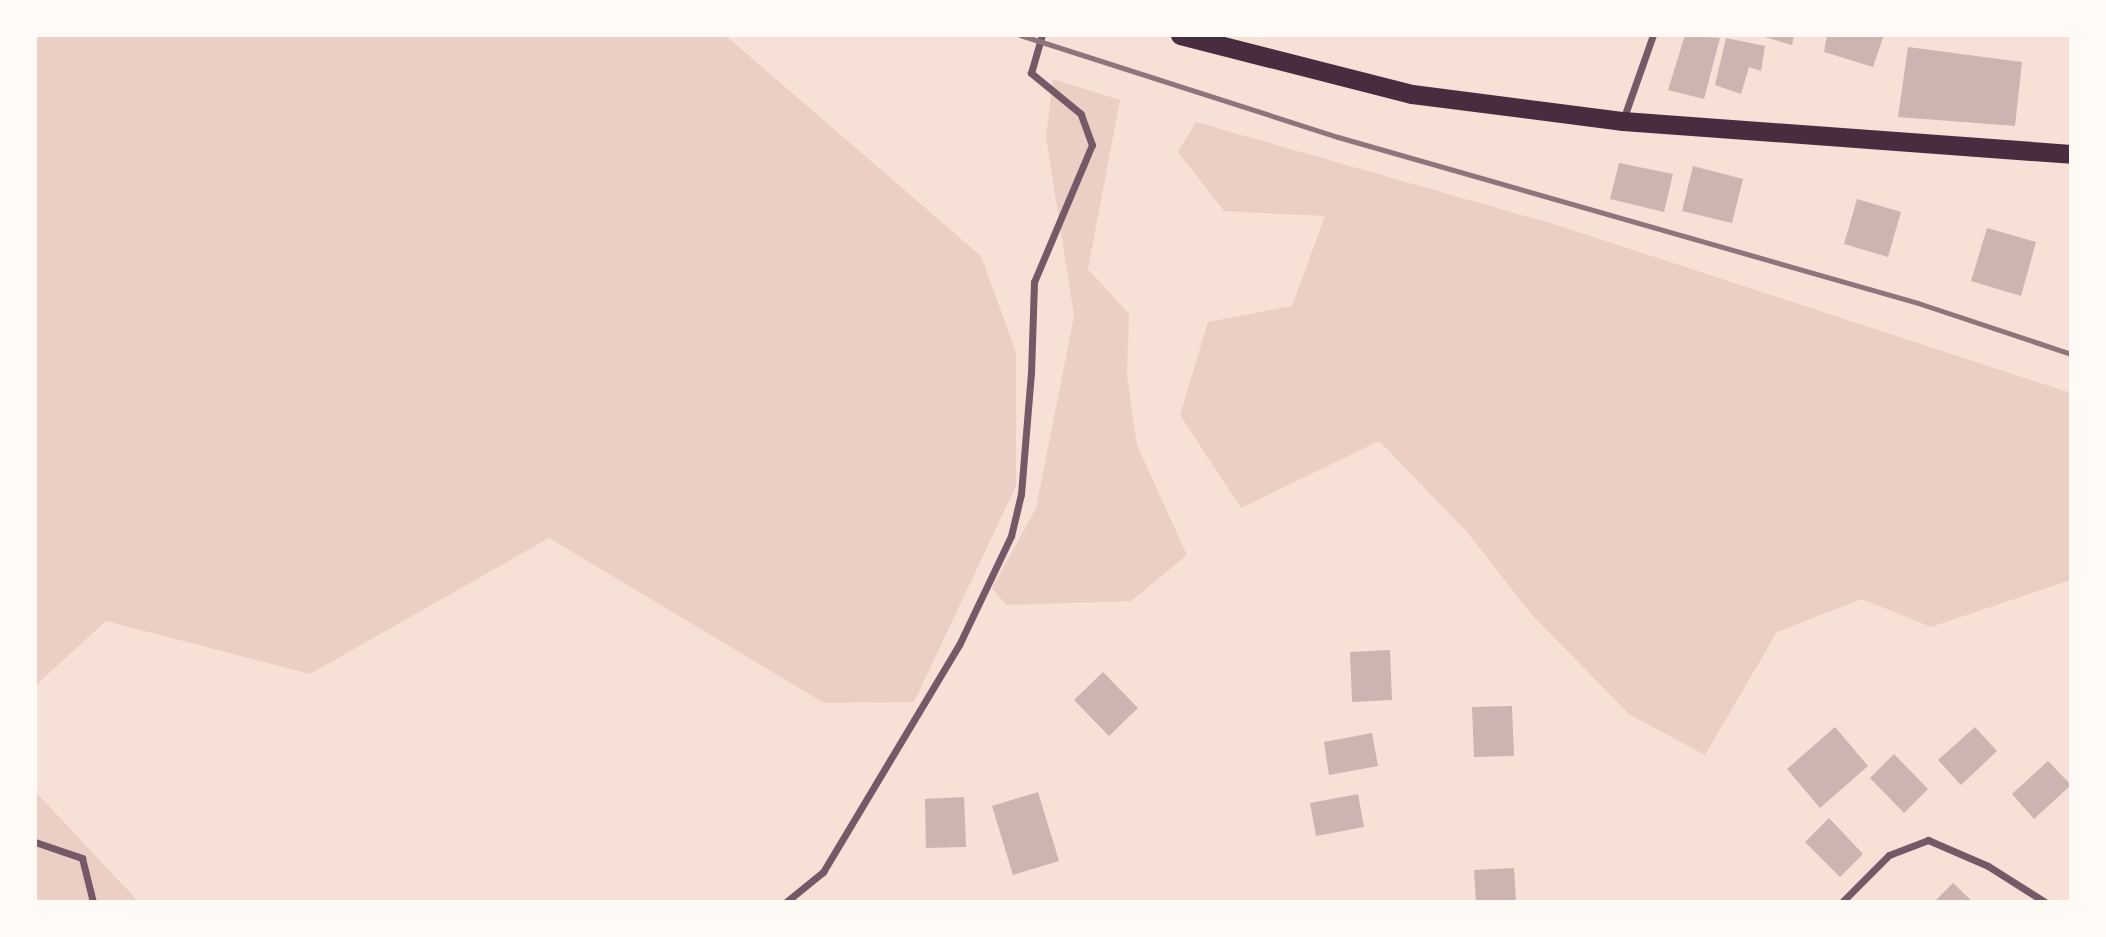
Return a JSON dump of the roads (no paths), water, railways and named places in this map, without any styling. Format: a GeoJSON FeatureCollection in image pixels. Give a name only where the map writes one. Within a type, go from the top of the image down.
{"type":"FeatureCollection","features":[{"type":"Feature","properties":{"kind":"highway"},"geometry":{"type":"LineString","coordinates":[[1182,35],[1412,94],[1623,121],[2071,154]]}},
{"type":"Feature","properties":{"kind":"street"},"geometry":{"type":"LineString","coordinates":[[786,902],[823,872],[959,645],[1011,536],[1021,494],[1029,400],[1034,282],[1093,145],[1081,114],[1031,73],[1042,35]]}},
{"type":"Feature","properties":{"kind":"street"},"geometry":{"type":"LineString","coordinates":[[1623,121],[1653,35]]}},
{"type":"Feature","properties":{"kind":"street"},"geometry":{"type":"LineString","coordinates":[[1842,902],[1889,855],[1928,840],[1988,866],[2045,902]]}},
{"type":"Feature","properties":{"kind":"street"},"geometry":{"type":"LineString","coordinates":[[35,842],[82,858],[93,902]]}},
{"type":"Feature","properties":{"kind":"railway"},"geometry":{"type":"LineString","coordinates":[[1020,35],[1338,137],[1918,303],[2071,354]]}}]}
